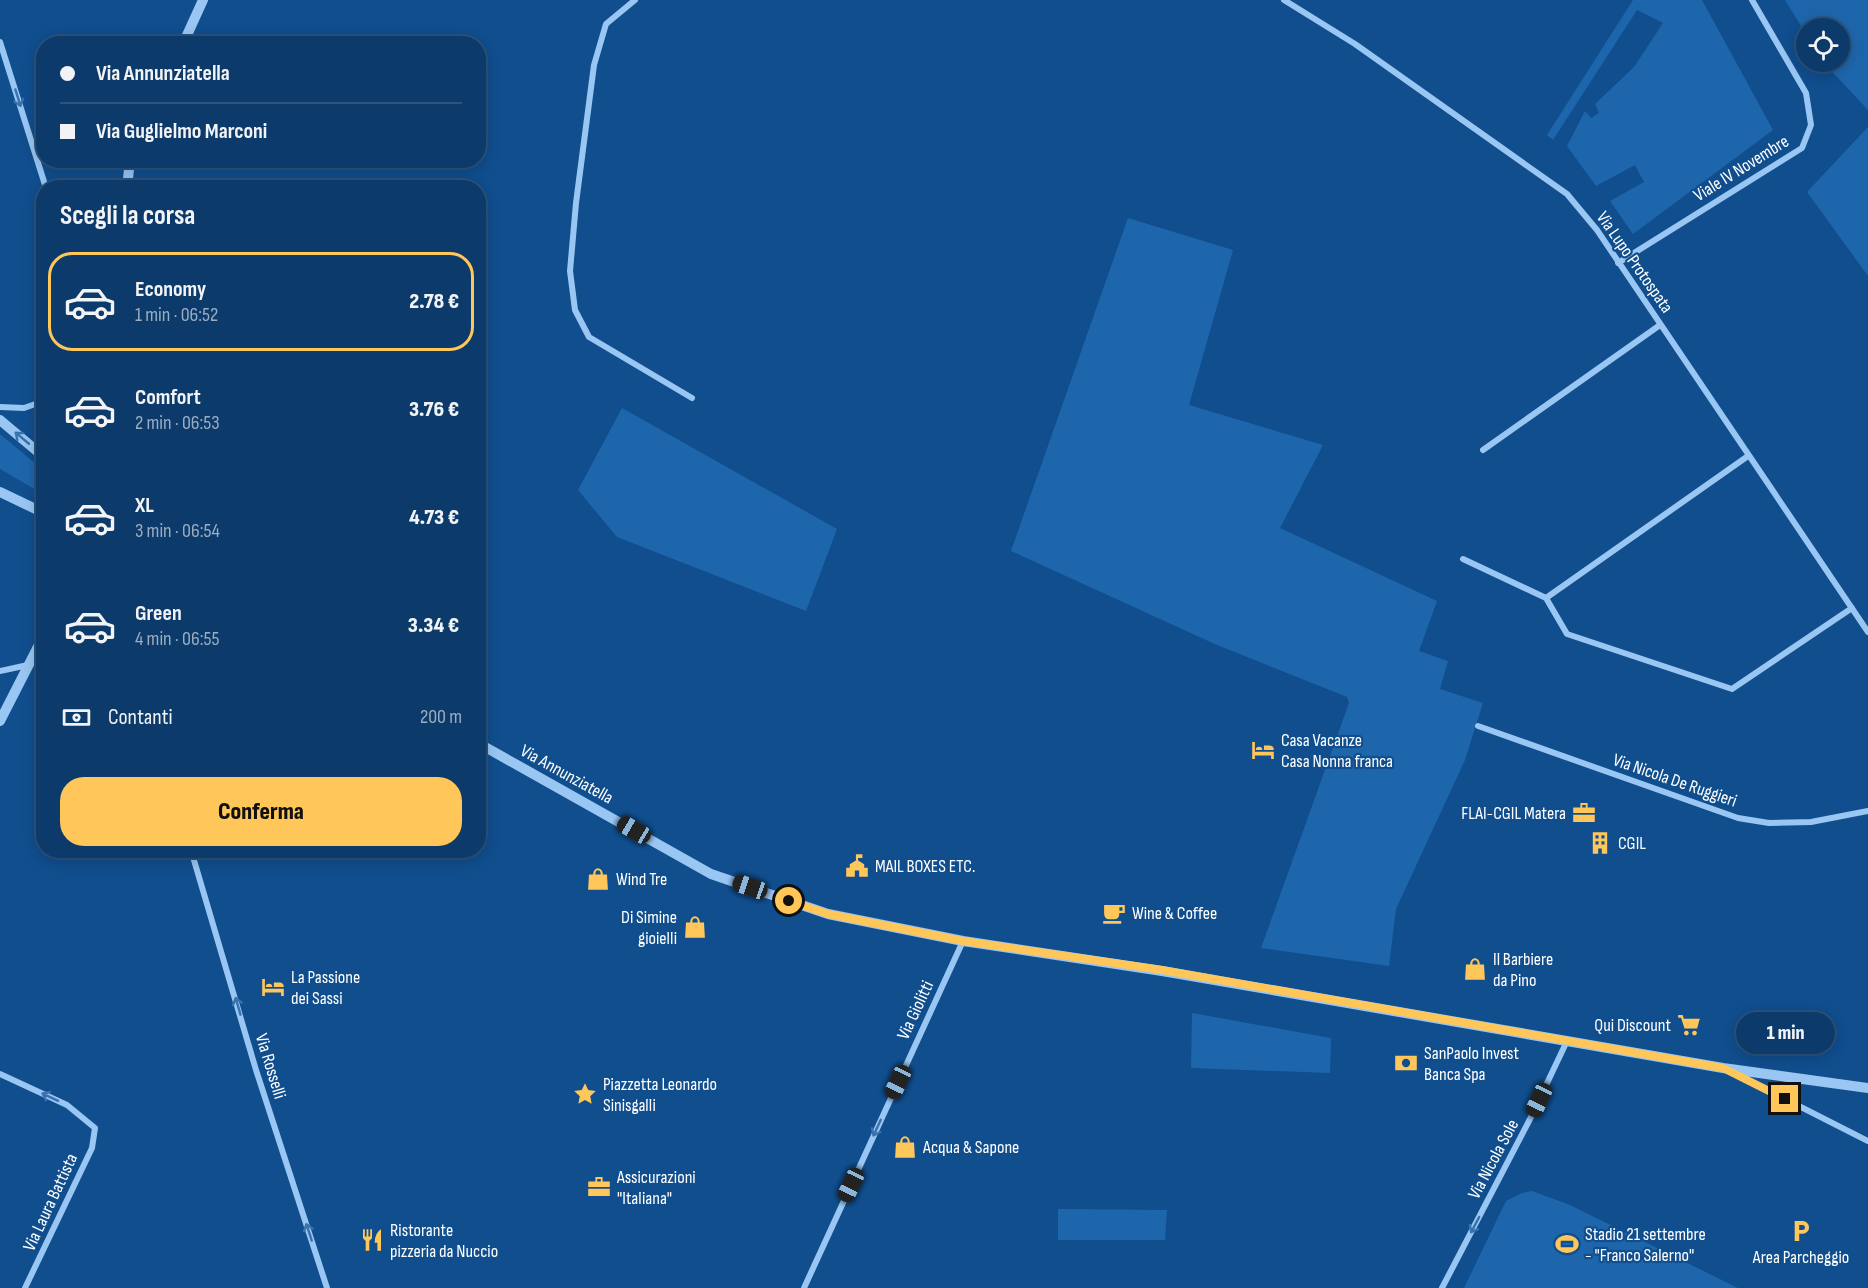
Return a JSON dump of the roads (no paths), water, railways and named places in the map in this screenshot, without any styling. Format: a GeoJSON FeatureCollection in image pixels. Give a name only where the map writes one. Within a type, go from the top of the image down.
{"type":"FeatureCollection","features":[{"type":"Feature","properties":{"kind":"street"},"geometry":{"type":"LineString","coordinates":[[187,36],[203,0]]}},
{"type":"Feature","properties":{"kind":"street"},"geometry":{"type":"LineString","coordinates":[[635,0],[606,24],[594,65],[576,203],[570,271],[575,310],[589,337],[692,398]]}},
{"type":"Feature","properties":{"kind":"street","name":"Via Lupo Protospata"},"geometry":{"type":"LineString","coordinates":[[1284,0],[1355,44],[1567,194],[1597,230],[1868,632]]}},
{"type":"Feature","properties":{"kind":"street","name":"Viale IV Novembre"},"geometry":{"type":"LineString","coordinates":[[1618,263],[1802,148],[1811,125],[1806,93],[1752,0]]}},
{"type":"Feature","properties":{"kind":"street"},"geometry":{"type":"LineString","coordinates":[[0,42],[36,156]]}},
{"type":"Feature","properties":{"kind":"street"},"geometry":{"type":"LineString","coordinates":[[1483,450],[1660,325]]}},
{"type":"Feature","properties":{"kind":"street"},"geometry":{"type":"LineString","coordinates":[[0,407],[24,408],[36,403]]}},
{"type":"Feature","properties":{"kind":"street"},"geometry":{"type":"LineString","coordinates":[[0,420],[36,450]]}},
{"type":"Feature","properties":{"kind":"street"},"geometry":{"type":"LineString","coordinates":[[1546,598],[1748,456]]}},
{"type":"Feature","properties":{"kind":"street"},"geometry":{"type":"LineString","coordinates":[[0,492],[36,509]]}},
{"type":"Feature","properties":{"kind":"street"},"geometry":{"type":"LineString","coordinates":[[1463,559],[1546,598],[1567,634],[1732,689],[1852,608]]}},
{"type":"Feature","properties":{"kind":"street"},"geometry":{"type":"LineString","coordinates":[[0,722],[36,650]]}},
{"type":"Feature","properties":{"kind":"street"},"geometry":{"type":"LineString","coordinates":[[0,671],[28,665]]}},
{"type":"Feature","properties":{"kind":"street","name":"Via Nicola De Ruggieri"},"geometry":{"type":"LineString","coordinates":[[1479,726],[1738,818],[1769,823],[1811,822],[1868,811]]}},
{"type":"Feature","properties":{"kind":"street","name":"Via Annunziatella"},"geometry":{"type":"LineString","coordinates":[[486,747],[711,874],[828,914],[963,941],[1162,970],[1723,1068],[1868,1088]]}},
{"type":"Feature","properties":{"kind":"street","name":"Via Rosselli"},"geometry":{"type":"LineString","coordinates":[[193,858],[256,1070],[327,1288]]}},
{"type":"Feature","properties":{"kind":"street","name":"Via Giolitti"},"geometry":{"type":"LineString","coordinates":[[804,1288],[963,941]]}},
{"type":"Feature","properties":{"kind":"street","name":"Via Nicola Sole"},"geometry":{"type":"LineString","coordinates":[[1442,1288],[1530,1119],[1567,1041]]}},
{"type":"Feature","properties":{"kind":"street"},"geometry":{"type":"LineString","coordinates":[[1723,1068],[1868,1141]]}},
{"type":"Feature","properties":{"kind":"street","name":"Via Laura Battista"},"geometry":{"type":"LineString","coordinates":[[0,1074],[67,1105],[95,1128],[92,1148],[25,1288]]}},
{"type":"Feature","properties":{"kind":"place","name":"Casa Vacanze Casa Nonna franca"},"geometry":{"type":"Point","coordinates":[1263,750]}},
{"type":"Feature","properties":{"kind":"place","name":"FLAI-CGIL Matera"},"geometry":{"type":"Point","coordinates":[1584,813]}},
{"type":"Feature","properties":{"kind":"place","name":"CGIL"},"geometry":{"type":"Point","coordinates":[1600,843]}},
{"type":"Feature","properties":{"kind":"place","name":"MAIL BOXES ETC."},"geometry":{"type":"Point","coordinates":[857,866]}},
{"type":"Feature","properties":{"kind":"place","name":"Wind Tre"},"geometry":{"type":"Point","coordinates":[598,879]}},
{"type":"Feature","properties":{"kind":"place","name":"Wine & Coffee"},"geometry":{"type":"Point","coordinates":[1114,913]}},
{"type":"Feature","properties":{"kind":"place","name":"Di Simine gioielli"},"geometry":{"type":"Point","coordinates":[695,927]}},
{"type":"Feature","properties":{"kind":"place","name":"Il Barbiere da Pino"},"geometry":{"type":"Point","coordinates":[1475,969]}},
{"type":"Feature","properties":{"kind":"place","name":"La Passione dei Sassi"},"geometry":{"type":"Point","coordinates":[273,987]}},
{"type":"Feature","properties":{"kind":"place","name":"Qui Discount"},"geometry":{"type":"Point","coordinates":[1689,1025]}},
{"type":"Feature","properties":{"kind":"place","name":"SanPaolo Invest Banca Spa"},"geometry":{"type":"Point","coordinates":[1406,1063]}},
{"type":"Feature","properties":{"kind":"place","name":"Piazzetta Leonardo Sinisgalli"},"geometry":{"type":"Point","coordinates":[585,1094]}},
{"type":"Feature","properties":{"kind":"place","name":"Acqua & Sapone"},"geometry":{"type":"Point","coordinates":[905,1147]}},
{"type":"Feature","properties":{"kind":"place","name":"Assicurazioni \"Italiana\""},"geometry":{"type":"Point","coordinates":[599,1187]}},
{"type":"Feature","properties":{"kind":"place","name":"Area Parcheggio"},"geometry":{"type":"Point","coordinates":[1801,1231]}},
{"type":"Feature","properties":{"kind":"place","name":"Ristorante pizzeria da Nuccio"},"geometry":{"type":"Point","coordinates":[372,1240]}},
{"type":"Feature","properties":{"kind":"place","name":"Stadio 21 settembre - \"Franco Salerno\""},"geometry":{"type":"Point","coordinates":[1567,1244]}}]}
